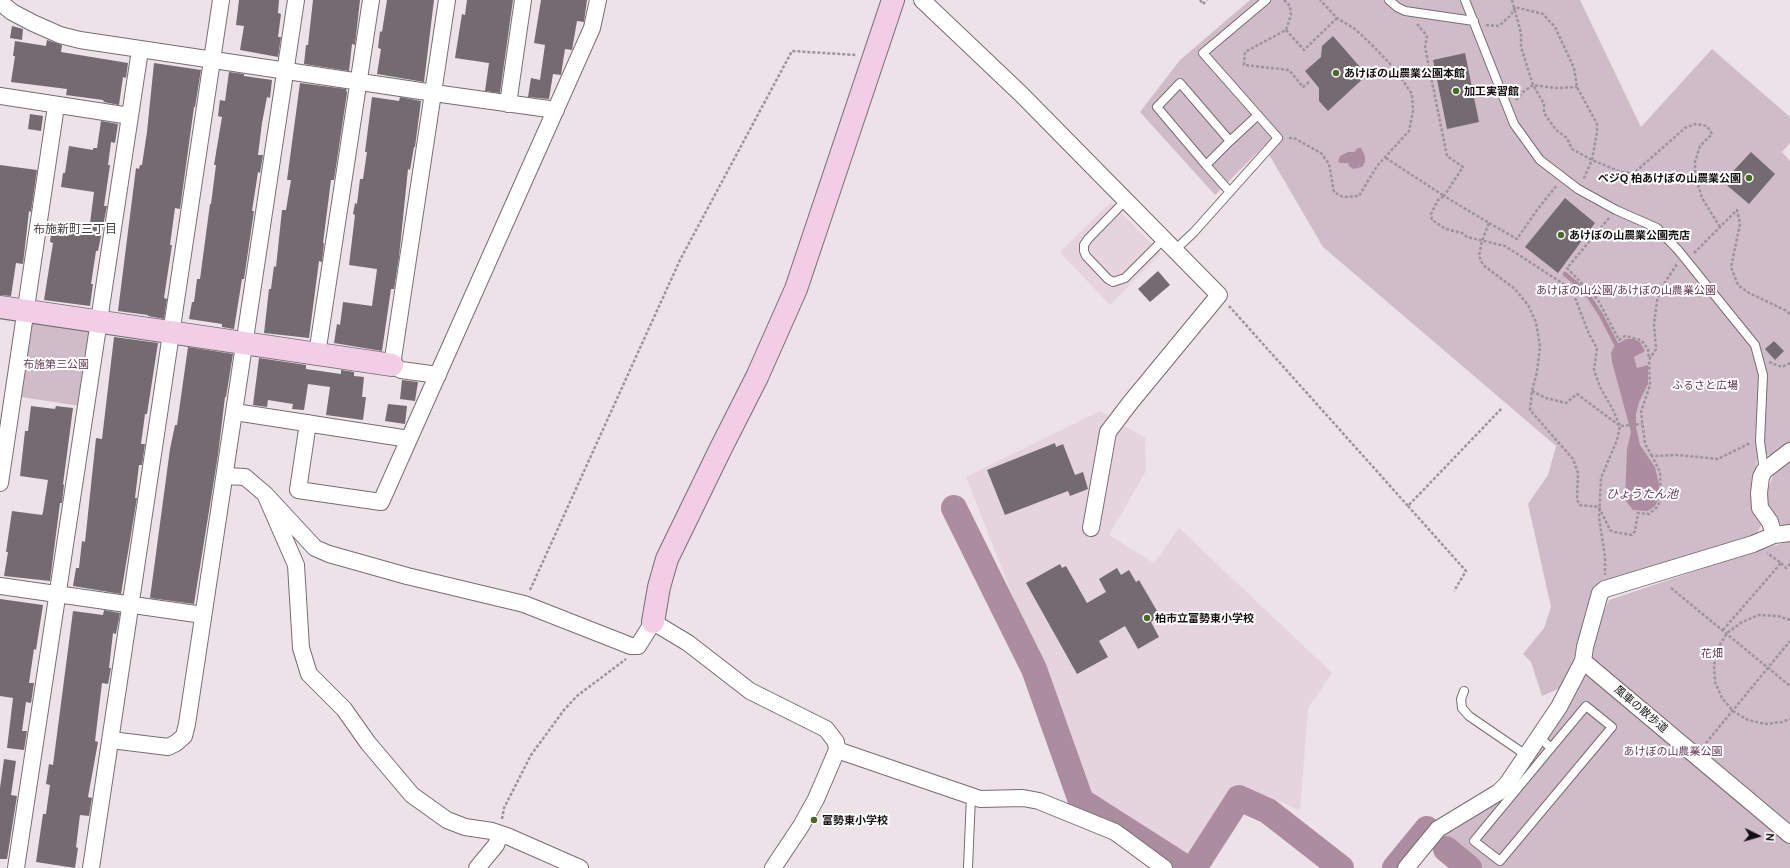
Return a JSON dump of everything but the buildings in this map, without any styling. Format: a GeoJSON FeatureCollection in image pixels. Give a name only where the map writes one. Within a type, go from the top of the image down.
{"type":"FeatureCollection","features":[{"type":"Feature","properties":{"kind":"street"},"geometry":{"type":"LineString","coordinates":[[91,868],[221,0]]}},
{"type":"Feature","properties":{"kind":"street"},"geometry":{"type":"LineString","coordinates":[[111,740],[168,747],[176,743],[184,736],[189,714],[226,476],[244,344],[296,0]]}},
{"type":"Feature","properties":{"kind":"street"},"geometry":{"type":"LineString","coordinates":[[317,354],[371,0]]}},
{"type":"Feature","properties":{"kind":"street"},"geometry":{"type":"LineString","coordinates":[[392,365],[447,0]]}},
{"type":"Feature","properties":{"kind":"street"},"geometry":{"type":"LineString","coordinates":[[508,104],[523,0]]}},
{"type":"Feature","properties":{"kind":"street"},"geometry":{"type":"LineString","coordinates":[[308,423],[298,490],[381,502],[592,28],[598,0]]}},
{"type":"Feature","properties":{"kind":"street"},"geometry":{"type":"LineString","coordinates":[[226,476],[245,478],[265,494],[315,548],[407,576],[524,604],[631,646],[638,646],[653,622],[659,587],[667,559],[757,377],[796,289],[893,0]]}},
{"type":"Feature","properties":{"kind":"street"},"geometry":{"type":"LineString","coordinates":[[922,0],[1021,94],[1219,295],[1108,432],[1091,528]]}},
{"type":"Feature","properties":{"kind":"street"},"geometry":{"type":"LineString","coordinates":[[0,2],[33,23],[60,35],[80,40],[556,110]]}},
{"type":"Feature","properties":{"kind":"street"},"geometry":{"type":"LineString","coordinates":[[16,868],[140,50]]}},
{"type":"Feature","properties":{"kind":"street"},"geometry":{"type":"LineString","coordinates":[[0,96],[56,106],[130,116]]}},
{"type":"Feature","properties":{"kind":"street"},"geometry":{"type":"LineString","coordinates":[[0,484],[56,106]]}},
{"type":"Feature","properties":{"kind":"street"},"geometry":{"type":"LineString","coordinates":[[0,307],[392,365],[402,370],[438,375]]}},
{"type":"Feature","properties":{"kind":"street"},"geometry":{"type":"LineString","coordinates":[[235,412],[409,439]]}},
{"type":"Feature","properties":{"kind":"street"},"geometry":{"type":"LineString","coordinates":[[1768,537],[1770,522],[1760,508],[1759,493],[1761,477],[1764,471],[1790,451]]}},
{"type":"Feature","properties":{"kind":"street"},"geometry":{"type":"LineString","coordinates":[[265,494],[296,565],[301,648],[309,674],[344,709],[368,743],[412,795],[447,820],[465,827],[500,834],[580,868]]}},
{"type":"Feature","properties":{"kind":"street"},"geometry":{"type":"LineString","coordinates":[[1406,868],[1438,829],[1499,792],[1507,784],[1559,707],[1583,661],[1585,647],[1600,593],[1605,589],[1753,544],[1768,537],[1790,533]]}},
{"type":"Feature","properties":{"kind":"street"},"geometry":{"type":"LineString","coordinates":[[0,586],[204,616]]}},
{"type":"Feature","properties":{"kind":"street"},"geometry":{"type":"LineString","coordinates":[[653,622],[688,643],[750,691],[826,729],[833,736],[836,742],[837,750],[816,799],[773,868]]}},
{"type":"Feature","properties":{"kind":"street","name":"風車の散歩道"},"geometry":{"type":"LineString","coordinates":[[1583,661],[1790,835]]}},
{"type":"Feature","properties":{"kind":"street"},"geometry":{"type":"LineString","coordinates":[[837,750],[980,799],[1023,798],[1039,801],[1115,832],[1164,868]]}},
{"type":"Feature","properties":{"kind":"street"},"geometry":{"type":"LineString","coordinates":[[477,868],[496,845],[500,834]]}},
{"type":"Feature","properties":{"kind":"lane"},"geometry":{"type":"LineString","coordinates":[[1175,250],[1194,232],[1278,138],[1203,53],[1266,0]]}},
{"type":"Feature","properties":{"kind":"lane"},"geometry":{"type":"LineString","coordinates":[[1389,0],[1397,7],[1406,11],[1474,21]]}},
{"type":"Feature","properties":{"kind":"lane"},"geometry":{"type":"LineString","coordinates":[[1465,0],[1507,110],[1514,124],[1540,160],[1578,189],[1616,210],[1657,228],[1684,258],[1755,345],[1763,375],[1760,441],[1764,471]]}},
{"type":"Feature","properties":{"kind":"lane"},"geometry":{"type":"LineString","coordinates":[[1230,142],[1180,83],[1158,107],[1206,166],[1230,192]]}},
{"type":"Feature","properties":{"kind":"lane"},"geometry":{"type":"LineString","coordinates":[[1206,166],[1258,115]]}},
{"type":"Feature","properties":{"kind":"lane"},"geometry":{"type":"LineString","coordinates":[[1126,200],[1084,245],[1086,256],[1108,279],[1113,282],[1125,278],[1164,239]]}},
{"type":"Feature","properties":{"kind":"lane"},"geometry":{"type":"LineString","coordinates":[[1464,691],[1461,699],[1462,708],[1469,716],[1526,755]]}},
{"type":"Feature","properties":{"kind":"lane"},"geometry":{"type":"LineString","coordinates":[[1586,706],[1612,726],[1500,861],[1474,841],[1552,748],[1586,706]]}},
{"type":"Feature","properties":{"kind":"lane"},"geometry":{"type":"LineString","coordinates":[[1539,737],[1552,748]]}},
{"type":"Feature","properties":{"kind":"lane"},"geometry":{"type":"LineString","coordinates":[[968,868],[971,796]]}},
{"type":"Feature","properties":{"kind":"path"},"geometry":{"type":"LineString","coordinates":[[1200,0],[1203,4],[1207,0]]}},
{"type":"Feature","properties":{"kind":"path"},"geometry":{"type":"LineString","coordinates":[[1284,0],[1290,6],[1291,15],[1286,30],[1245,52],[1244,65],[1289,70],[1303,87],[1309,82]]}},
{"type":"Feature","properties":{"kind":"path"},"geometry":{"type":"LineString","coordinates":[[1278,138],[1294,138],[1321,153],[1329,164],[1334,192],[1343,197],[1359,196],[1377,166],[1386,158],[1409,131],[1413,111],[1412,94],[1394,68],[1373,46],[1355,29],[1337,18],[1320,0]]}},
{"type":"Feature","properties":{"kind":"path"},"geometry":{"type":"LineString","coordinates":[[1512,0],[1521,33],[1521,47],[1533,85],[1544,104],[1544,113],[1556,130],[1567,138],[1572,149],[1592,160],[1621,172],[1634,173],[1685,128],[1695,124],[1707,126],[1712,134],[1700,146],[1694,162],[1695,174],[1702,198],[1720,227]]}},
{"type":"Feature","properties":{"kind":"path"},"geometry":{"type":"LineString","coordinates":[[1474,21],[1484,25],[1499,26],[1511,15],[1515,7]]}},
{"type":"Feature","properties":{"kind":"path"},"geometry":{"type":"LineString","coordinates":[[1515,7],[1543,14],[1555,27],[1574,68],[1578,87],[1597,124],[1592,160],[1578,189]]}},
{"type":"Feature","properties":{"kind":"path"},"geometry":{"type":"LineString","coordinates":[[1406,11],[1427,36],[1425,47],[1447,156],[1463,167],[1444,196],[1438,200],[1431,214],[1432,220],[1446,229],[1462,233],[1467,237],[1505,246],[1565,285],[1574,295],[1589,334],[1597,348],[1594,370],[1600,387],[1620,426],[1617,440],[1601,478],[1599,516],[1605,557],[1605,589]]}},
{"type":"Feature","properties":{"kind":"path"},"geometry":{"type":"LineString","coordinates":[[1286,30],[1304,50],[1337,18]]}},
{"type":"Feature","properties":{"kind":"path"},"geometry":{"type":"LineString","coordinates":[[524,604],[680,260],[792,51],[875,56]]}},
{"type":"Feature","properties":{"kind":"path"},"geometry":{"type":"LineString","coordinates":[[1507,110],[1523,92],[1533,85],[1555,88],[1578,87]]}},
{"type":"Feature","properties":{"kind":"path"},"geometry":{"type":"LineString","coordinates":[[1386,158],[1444,196],[1517,239],[1537,210],[1563,178]]}},
{"type":"Feature","properties":{"kind":"path"},"geometry":{"type":"LineString","coordinates":[[1599,507],[1610,530],[1632,535],[1635,531],[1638,513],[1649,514],[1657,507],[1661,499],[1660,472],[1645,444],[1640,424],[1641,412],[1650,384],[1648,349],[1642,340],[1625,336],[1619,340],[1598,300],[1586,285],[1567,268],[1616,210]]}},
{"type":"Feature","properties":{"kind":"path"},"geometry":{"type":"LineString","coordinates":[[1649,360],[1656,349],[1655,313],[1660,290],[1675,266],[1684,258],[1692,255],[1737,210],[1740,224],[1731,267],[1738,285],[1749,293],[1788,311],[1790,314]]}},
{"type":"Feature","properties":{"kind":"path"},"geometry":{"type":"LineString","coordinates":[[1490,223],[1482,241],[1479,256],[1483,265],[1515,289],[1528,305],[1536,322],[1540,347],[1530,410],[1573,459],[1578,473],[1577,500],[1580,504],[1599,507]]}},
{"type":"Feature","properties":{"kind":"path"},"geometry":{"type":"LineString","coordinates":[[1219,295],[1466,571],[1454,591]]}},
{"type":"Feature","properties":{"kind":"path"},"geometry":{"type":"LineString","coordinates":[[1761,364],[1772,362],[1782,367],[1790,363]]}},
{"type":"Feature","properties":{"kind":"path"},"geometry":{"type":"LineString","coordinates":[[1532,391],[1546,398],[1566,403],[1577,394],[1620,426],[1640,424]]}},
{"type":"Feature","properties":{"kind":"path"},"geometry":{"type":"LineString","coordinates":[[1408,506],[1502,408]]}},
{"type":"Feature","properties":{"kind":"path"},"geometry":{"type":"LineString","coordinates":[[1652,456],[1679,455],[1718,459],[1746,444],[1760,441]]}},
{"type":"Feature","properties":{"kind":"path"},"geometry":{"type":"LineString","coordinates":[[1768,537],[1763,550],[1786,568],[1790,564]]}},
{"type":"Feature","properties":{"kind":"path"},"geometry":{"type":"LineString","coordinates":[[1723,630],[1781,563]]}},
{"type":"Feature","properties":{"kind":"path"},"geometry":{"type":"LineString","coordinates":[[1671,588],[1790,686]]}},
{"type":"Feature","properties":{"kind":"path"},"geometry":{"type":"LineString","coordinates":[[1790,620],[1778,616],[1759,615],[1742,622],[1727,634],[1718,648],[1714,665],[1715,682],[1722,698],[1733,711],[1748,720],[1765,724],[1782,722],[1790,718]]}},
{"type":"Feature","properties":{"kind":"path"},"geometry":{"type":"LineString","coordinates":[[1706,743],[1790,641]]}},
{"type":"Feature","properties":{"kind":"path"},"geometry":{"type":"LineString","coordinates":[[500,834],[504,808],[532,755],[547,733],[578,696],[621,664],[638,646]]}},
{"type":"Feature","properties":{"kind":"shaded area"},"geometry":{"type":"Polygon","coordinates":[[[1111,202],[1161,253],[1110,305],[1060,252],[1111,202]]]}},
{"type":"Feature","properties":{"kind":"shaded area","name":"柏市立富勢東小学校"},"geometry":{"type":"Polygon","coordinates":[[[1100,411],[1145,438],[1146,471],[1109,535],[1154,563],[1179,528],[1332,673],[1308,708],[1300,810],[1236,784],[1184,862],[1092,799],[966,477],[1100,411]]]}},
{"type":"Feature","properties":{"kind":"green space","name":"あけぼの山公園/あけぼの山農業公園"},"geometry":{"type":"Polygon","coordinates":[[[1250,0],[1580,0],[1641,127],[1712,49],[1790,117],[1790,143],[1782,152],[1790,161],[1790,444],[1774,455],[1762,455],[1757,457],[1754,499],[1761,526],[1754,539],[1612,582],[1581,652],[1561,691],[1558,689],[1542,696],[1531,662],[1523,654],[1544,628],[1551,607],[1528,504],[1548,475],[1556,446],[1323,247],[1264,146],[1215,195],[1140,112],[1180,60],[1250,0]]]}},
{"type":"Feature","properties":{"kind":"green space","name":"布施第三公園"},"geometry":{"type":"Polygon","coordinates":[[[32,323],[91,331],[80,406],[21,397],[32,323]]]}},
{"type":"Feature","properties":{"kind":"green space"},"geometry":{"type":"Polygon","coordinates":[[[1790,460],[1790,529],[1786,531],[1764,500],[1774,473],[1790,460]]]}},
{"type":"Feature","properties":{"kind":"green space","name":"あけぼの山農業公園"},"geometry":{"type":"Polygon","coordinates":[[[1790,541],[1790,868],[1480,868],[1441,834],[1504,789],[1592,641],[1609,600],[1749,553],[1790,541]]]}},
{"type":"Feature","properties":{"kind":"water"},"geometry":{"type":"Polygon","coordinates":[[[1358,148],[1361,148],[1365,156],[1365,162],[1362,167],[1353,169],[1348,163],[1340,163],[1338,161],[1340,156],[1348,152],[1354,152],[1358,148]]]}},
{"type":"Feature","properties":{"kind":"water","name":"ひょうたん池"},"geometry":{"type":"Polygon","coordinates":[[[1626,339],[1634,339],[1640,342],[1645,351],[1634,357],[1637,368],[1648,365],[1648,384],[1639,402],[1636,414],[1636,427],[1640,445],[1655,467],[1659,484],[1659,498],[1655,506],[1648,511],[1633,510],[1625,500],[1627,449],[1631,432],[1612,362],[1611,353],[1615,345],[1626,339]]]}},
{"type":"Feature","properties":{"kind":"waterway"},"geometry":{"type":"LineString","coordinates":[[1565,274],[1586,292],[1601,315],[1616,344]]}},
{"type":"Feature","properties":{"kind":"waterway"},"geometry":{"type":"LineString","coordinates":[[954,508],[1034,669],[1081,801],[1186,868]]}},
{"type":"Feature","properties":{"kind":"waterway"},"geometry":{"type":"LineString","coordinates":[[1194,868],[1239,798],[1268,811],[1341,868]]}},
{"type":"Feature","properties":{"kind":"waterway"},"geometry":{"type":"LineString","coordinates":[[1395,868],[1427,829]]}},
{"type":"Feature","properties":{"kind":"waterway"},"geometry":{"type":"LineString","coordinates":[[1446,849],[1469,868]]}},
{"type":"Feature","properties":{"kind":"place","name":"あけぼの山農業公園本館"},"geometry":{"type":"Point","coordinates":[1336,73]}},
{"type":"Feature","properties":{"kind":"place","name":"加工実習館"},"geometry":{"type":"Point","coordinates":[1456,91]}},
{"type":"Feature","properties":{"kind":"place","name":"ベジQ 柏あけぼの山農業公園"},"geometry":{"type":"Point","coordinates":[1749,178]}},
{"type":"Feature","properties":{"kind":"place","name":"あけぼの山農業公園売店"},"geometry":{"type":"Point","coordinates":[1561,235]}},
{"type":"Feature","properties":{"kind":"place","name":"柏市立富勢東小学校"},"geometry":{"type":"Point","coordinates":[1147,618]}},
{"type":"Feature","properties":{"kind":"place","name":"富勢東小学校"},"geometry":{"type":"Point","coordinates":[814,820]}},
{"type":"Feature","properties":{"kind":"district","name":"布施新町三丁目"},"geometry":{"type":"Point","coordinates":[75,229]}},
{"type":"Feature","properties":{"kind":"park label","name":"ふるさと広場"},"geometry":{"type":"Point","coordinates":[1705,385]}},
{"type":"Feature","properties":{"kind":"park label","name":"花畑"},"geometry":{"type":"Point","coordinates":[1712,653]}}]}
